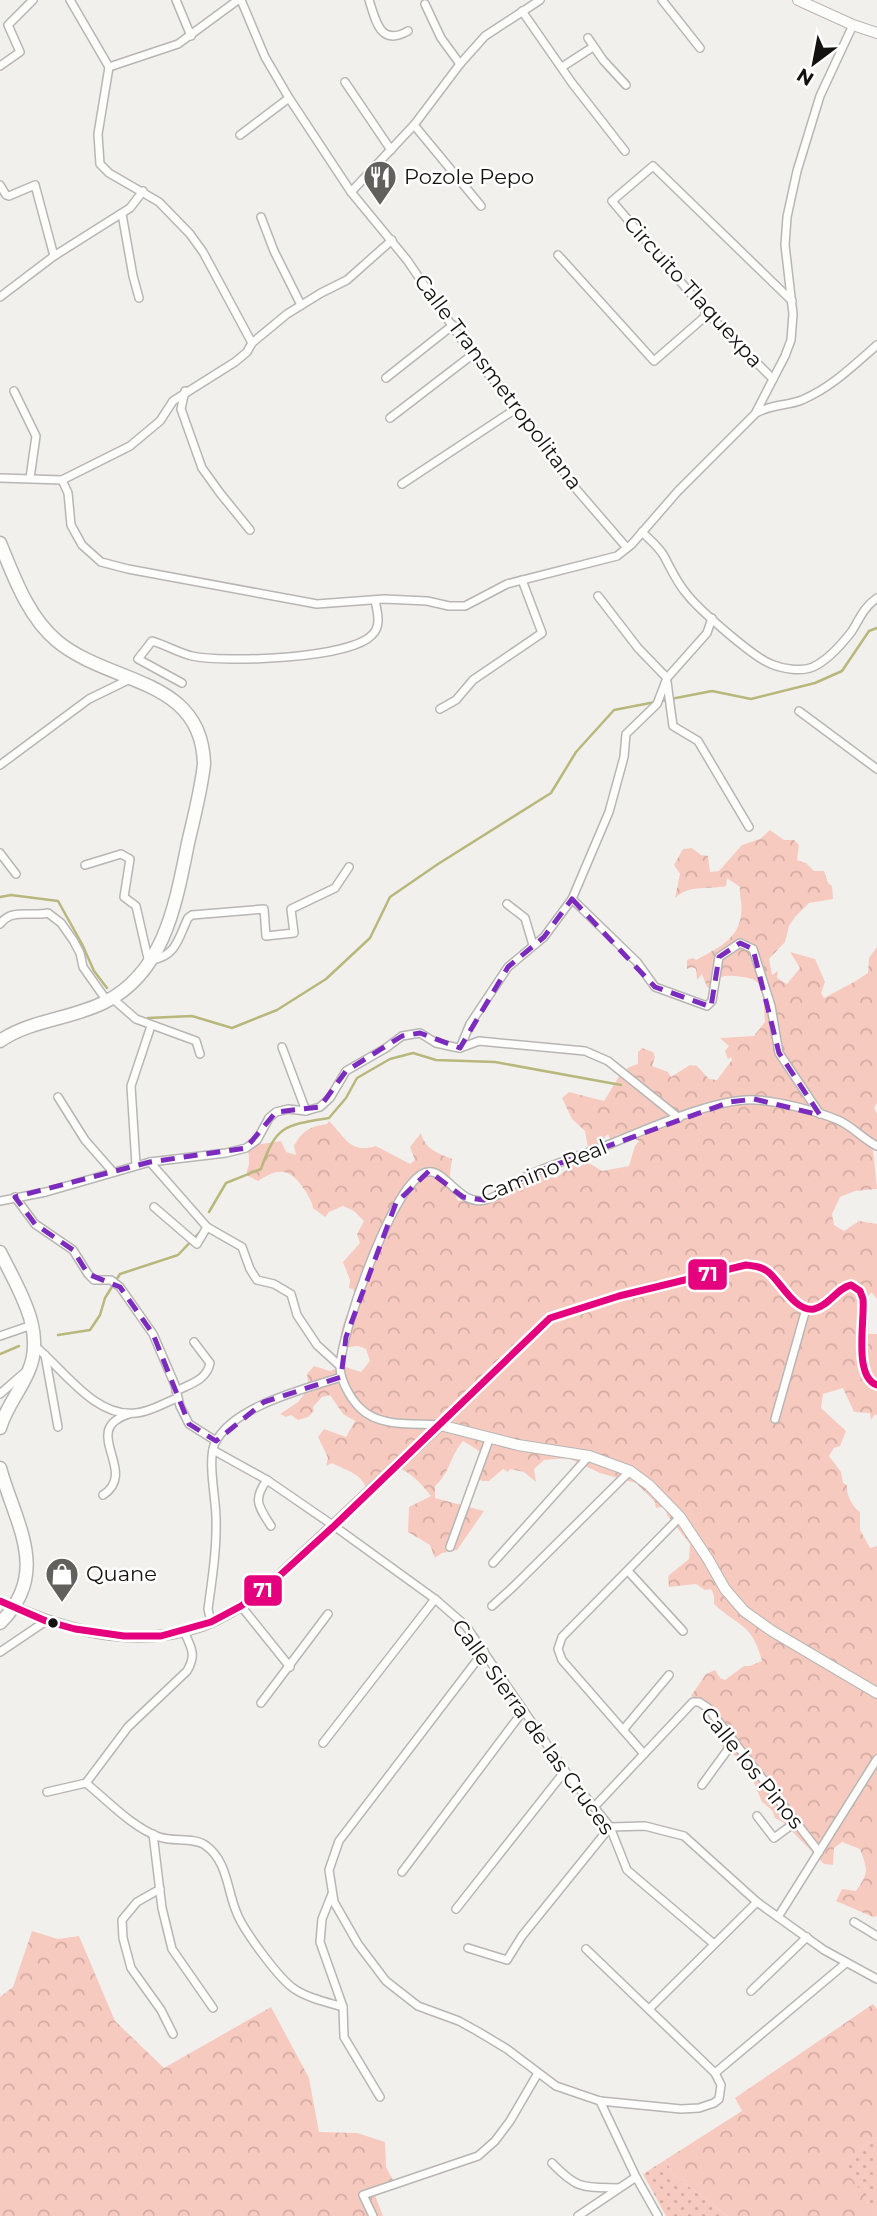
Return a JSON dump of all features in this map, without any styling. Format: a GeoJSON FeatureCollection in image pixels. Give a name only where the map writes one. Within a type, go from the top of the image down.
{"type":"FeatureCollection","features":[{"type":"Feature","properties":{"kind":"main road"},"geometry":{"type":"LineString","coordinates":[[1,547],[27,603],[54,638],[93,664],[167,695],[185,710],[202,740],[204,752],[203,777],[172,913],[167,930],[150,961],[132,982],[110,1000],[2,1038]]}},
{"type":"Feature","properties":{"kind":"main road"},"geometry":{"type":"LineString","coordinates":[[0,1252],[25,1304],[40,1350],[0,1428]]}},
{"type":"Feature","properties":{"kind":"main road"},"geometry":{"type":"LineString","coordinates":[[0,1468],[23,1536],[28,1561],[26,1582],[14,1607],[0,1623]]}},
{"type":"Feature","properties":{"kind":"street"},"geometry":{"type":"LineString","coordinates":[[0,66],[20,52],[8,25],[33,0]]}},
{"type":"Feature","properties":{"kind":"street"},"geometry":{"type":"LineString","coordinates":[[70,0],[109,68],[98,134],[100,164],[109,173],[143,191],[174,217],[203,252],[252,343]]}},
{"type":"Feature","properties":{"kind":"street"},"geometry":{"type":"LineString","coordinates":[[176,0],[191,36]]}},
{"type":"Feature","properties":{"kind":"street"},"geometry":{"type":"LineString","coordinates":[[109,68],[178,44],[240,0]]}},
{"type":"Feature","properties":{"kind":"street","name":"Calle Transmetropolitana"},"geometry":{"type":"LineString","coordinates":[[240,0],[265,57],[351,192],[392,240],[472,355],[627,548]]}},
{"type":"Feature","properties":{"kind":"street"},"geometry":{"type":"LineString","coordinates":[[369,0],[379,28],[385,34],[398,36],[408,31]]}},
{"type":"Feature","properties":{"kind":"street"},"geometry":{"type":"LineString","coordinates":[[351,192],[414,125],[485,36],[540,0]]}},
{"type":"Feature","properties":{"kind":"street"},"geometry":{"type":"LineString","coordinates":[[662,0],[700,48]]}},
{"type":"Feature","properties":{"kind":"street"},"geometry":{"type":"LineString","coordinates":[[798,0],[877,33]]}},
{"type":"Feature","properties":{"kind":"street"},"geometry":{"type":"LineString","coordinates":[[425,4],[441,38],[460,64]]}},
{"type":"Feature","properties":{"kind":"street"},"geometry":{"type":"LineString","coordinates":[[522,11],[625,151]]}},
{"type":"Feature","properties":{"kind":"street"},"geometry":{"type":"LineString","coordinates":[[755,414],[791,340],[793,301],[785,245],[787,217],[797,171],[820,96],[853,25]]}},
{"type":"Feature","properties":{"kind":"street"},"geometry":{"type":"LineString","coordinates":[[588,38],[626,85]]}},
{"type":"Feature","properties":{"kind":"street"},"geometry":{"type":"LineString","coordinates":[[562,67],[593,47]]}},
{"type":"Feature","properties":{"kind":"street"},"geometry":{"type":"LineString","coordinates":[[345,82],[391,150]]}},
{"type":"Feature","properties":{"kind":"street"},"geometry":{"type":"LineString","coordinates":[[240,135],[289,98]]}},
{"type":"Feature","properties":{"kind":"street"},"geometry":{"type":"LineString","coordinates":[[414,125],[481,206]]}},
{"type":"Feature","properties":{"kind":"street","name":"Circuito Tlaquexpa"},"geometry":{"type":"LineString","coordinates":[[773,379],[708,314],[612,201],[653,166],[793,301]]}},
{"type":"Feature","properties":{"kind":"street"},"geometry":{"type":"LineString","coordinates":[[0,185],[9,196],[35,185],[54,256]]}},
{"type":"Feature","properties":{"kind":"street"},"geometry":{"type":"LineString","coordinates":[[0,297],[54,256],[122,214],[143,191]]}},
{"type":"Feature","properties":{"kind":"street"},"geometry":{"type":"LineString","coordinates":[[122,214],[139,298]]}},
{"type":"Feature","properties":{"kind":"street"},"geometry":{"type":"LineString","coordinates":[[261,217],[274,251],[301,305]]}},
{"type":"Feature","properties":{"kind":"street"},"geometry":{"type":"LineString","coordinates":[[0,478],[62,480],[130,446],[160,421],[173,401],[185,391],[235,362],[247,352],[252,343],[301,305],[347,280],[392,240]]}},
{"type":"Feature","properties":{"kind":"street"},"geometry":{"type":"LineString","coordinates":[[558,255],[654,361],[708,314]]}},
{"type":"Feature","properties":{"kind":"street"},"geometry":{"type":"LineString","coordinates":[[386,378],[453,326]]}},
{"type":"Feature","properties":{"kind":"street"},"geometry":{"type":"LineString","coordinates":[[62,480],[68,493],[71,525],[82,545],[102,562],[317,604],[426,600],[449,606],[465,606],[506,584],[617,556],[755,414],[768,406],[800,401],[836,382],[877,345]]}},
{"type":"Feature","properties":{"kind":"street"},"geometry":{"type":"LineString","coordinates":[[390,418],[472,355]]}},
{"type":"Feature","properties":{"kind":"street"},"geometry":{"type":"LineString","coordinates":[[14,391],[36,436],[30,478]]}},
{"type":"Feature","properties":{"kind":"street"},"geometry":{"type":"LineString","coordinates":[[185,391],[181,409],[202,468],[250,530]]}},
{"type":"Feature","properties":{"kind":"street"},"geometry":{"type":"LineString","coordinates":[[402,484],[517,408]]}},
{"type":"Feature","properties":{"kind":"street"},"geometry":{"type":"LineString","coordinates":[[642,532],[663,555],[687,594],[712,618],[770,664],[797,670],[811,668],[839,647],[861,613],[877,598]]}},
{"type":"Feature","properties":{"kind":"street"},"geometry":{"type":"LineString","coordinates":[[440,709],[456,700],[474,680],[542,633],[522,580]]}},
{"type":"Feature","properties":{"kind":"street"},"geometry":{"type":"LineString","coordinates":[[598,596],[638,648],[667,678]]}},
{"type":"Feature","properties":{"kind":"street"},"geometry":{"type":"LineString","coordinates":[[183,683],[138,659],[152,641],[192,656],[229,660],[266,659],[344,648],[372,636],[379,623],[375,600]]}},
{"type":"Feature","properties":{"kind":"street"},"geometry":{"type":"LineString","coordinates":[[460,1048],[470,1024],[503,974],[549,932],[572,899],[609,812],[624,757],[626,734],[665,695],[667,678],[707,633],[712,618]]}},
{"type":"Feature","properties":{"kind":"street"},"geometry":{"type":"LineString","coordinates":[[0,765],[89,699],[131,679]]}},
{"type":"Feature","properties":{"kind":"street"},"geometry":{"type":"LineString","coordinates":[[665,695],[670,704],[673,726],[698,741],[749,827]]}},
{"type":"Feature","properties":{"kind":"street"},"geometry":{"type":"LineString","coordinates":[[799,711],[877,769]]}},
{"type":"Feature","properties":{"kind":"street"},"geometry":{"type":"LineString","coordinates":[[0,853],[16,874]]}},
{"type":"Feature","properties":{"kind":"street"},"geometry":{"type":"LineString","coordinates":[[85,865],[121,854],[130,859],[124,897],[136,906],[150,961],[164,958],[171,952],[192,915],[264,909],[266,936],[294,933],[291,909],[335,888],[349,867]]}},
{"type":"Feature","properties":{"kind":"street"},"geometry":{"type":"LineString","coordinates":[[572,899],[637,962],[655,987],[707,1006],[712,1001],[719,957],[740,943],[753,948],[771,1006],[779,1053],[820,1115]]}},
{"type":"Feature","properties":{"kind":"street"},"geometry":{"type":"LineString","coordinates":[[507,904],[525,918],[533,945]]}},
{"type":"Feature","properties":{"kind":"street"},"geometry":{"type":"LineString","coordinates":[[0,924],[11,914],[33,916],[48,913],[74,940],[83,967],[110,1000],[132,1017],[196,1041],[200,1054]]}},
{"type":"Feature","properties":{"kind":"street"},"geometry":{"type":"LineString","coordinates":[[136,1165],[131,1086],[152,1026]]}},
{"type":"Feature","properties":{"kind":"street"},"geometry":{"type":"LineString","coordinates":[[0,1201],[46,1192],[136,1165],[246,1148],[257,1140],[269,1118],[276,1112],[288,1109],[306,1111],[320,1107],[330,1098],[346,1071],[402,1036],[420,1033],[436,1043],[460,1048],[479,1041],[585,1051],[608,1061],[679,1118]]}},
{"type":"Feature","properties":{"kind":"street"},"geometry":{"type":"LineString","coordinates":[[282,1047],[306,1111]]}},
{"type":"Feature","properties":{"kind":"street"},"geometry":{"type":"LineString","coordinates":[[58,1097],[89,1146],[113,1172]]}},
{"type":"Feature","properties":{"kind":"street","name":"Camino Real"},"geometry":{"type":"LineString","coordinates":[[440,1425],[390,1423],[376,1419],[360,1408],[341,1377],[340,1366],[346,1337],[375,1248],[396,1203],[421,1174],[429,1171],[438,1174],[463,1197],[484,1200],[530,1174],[679,1118],[730,1102],[754,1099],[839,1121],[877,1146]]}},
{"type":"Feature","properties":{"kind":"street"},"geometry":{"type":"LineString","coordinates":[[150,1162],[207,1227],[242,1247],[257,1280],[274,1284],[291,1294],[296,1315],[317,1345],[340,1366]]}},
{"type":"Feature","properties":{"kind":"street"},"geometry":{"type":"LineString","coordinates":[[15,1197],[35,1224],[73,1250],[88,1274],[97,1280],[113,1282],[153,1334],[189,1424],[216,1441]]}},
{"type":"Feature","properties":{"kind":"street"},"geometry":{"type":"LineString","coordinates":[[155,1207],[196,1243],[207,1227]]}},
{"type":"Feature","properties":{"kind":"street"},"geometry":{"type":"LineString","coordinates":[[0,1601],[46,1621],[75,1629],[124,1636],[160,1636],[211,1622],[265,1589],[550,1318],[567,1311],[746,1265],[759,1266],[770,1273],[797,1303],[806,1308],[815,1309],[845,1287],[857,1287],[864,1308],[862,1365],[865,1376],[877,1385]]}},
{"type":"Feature","properties":{"kind":"street"},"geometry":{"type":"LineString","coordinates":[[775,1419],[806,1308]]}},
{"type":"Feature","properties":{"kind":"street"},"geometry":{"type":"LineString","coordinates":[[0,1336],[32,1325]]}},
{"type":"Feature","properties":{"kind":"street"},"geometry":{"type":"LineString","coordinates":[[103,1495],[113,1487],[116,1479],[108,1427],[115,1419],[130,1413],[143,1412],[200,1380],[208,1372],[210,1363],[194,1342]]}},
{"type":"Feature","properties":{"kind":"street"},"geometry":{"type":"LineString","coordinates":[[40,1350],[92,1402],[130,1413]]}},
{"type":"Feature","properties":{"kind":"street"},"geometry":{"type":"LineString","coordinates":[[40,1350],[58,1427]]}},
{"type":"Feature","properties":{"kind":"street"},"geometry":{"type":"LineString","coordinates":[[0,1394],[30,1368]]}},
{"type":"Feature","properties":{"kind":"street"},"geometry":{"type":"LineString","coordinates":[[211,1622],[208,1609],[216,1520],[213,1450],[216,1441],[234,1423],[264,1402],[341,1377]]}},
{"type":"Feature","properties":{"kind":"street"},"geometry":{"type":"LineString","coordinates":[[440,1425],[549,1451],[589,1455],[630,1471],[649,1485],[680,1517],[725,1589],[744,1611],[772,1631],[877,1693]]}},
{"type":"Feature","properties":{"kind":"street"},"geometry":{"type":"LineString","coordinates":[[450,1547],[490,1437]]}},
{"type":"Feature","properties":{"kind":"street","name":"Calle Sierra de las Cruces"},"geometry":{"type":"LineString","coordinates":[[213,1450],[267,1480],[334,1526],[435,1599],[466,1626],[565,1771],[610,1827],[627,1870],[714,1944]]}},
{"type":"Feature","properties":{"kind":"street"},"geometry":{"type":"LineString","coordinates":[[493,1563],[589,1455]]}},
{"type":"Feature","properties":{"kind":"street"},"geometry":{"type":"LineString","coordinates":[[492,1606],[630,1471]]}},
{"type":"Feature","properties":{"kind":"street"},"geometry":{"type":"LineString","coordinates":[[267,1480],[259,1491],[257,1503],[271,1526]]}},
{"type":"Feature","properties":{"kind":"street"},"geometry":{"type":"LineString","coordinates":[[644,1754],[562,1660],[558,1649],[562,1637],[680,1517]]}},
{"type":"Feature","properties":{"kind":"street"},"geometry":{"type":"LineString","coordinates":[[628,1571],[683,1631]]}},
{"type":"Feature","properties":{"kind":"street"},"geometry":{"type":"LineString","coordinates":[[323,1743],[435,1599]]}},
{"type":"Feature","properties":{"kind":"street"},"geometry":{"type":"LineString","coordinates":[[241,1606],[289,1667]]}},
{"type":"Feature","properties":{"kind":"street"},"geometry":{"type":"LineString","coordinates":[[261,1703],[328,1614]]}},
{"type":"Feature","properties":{"kind":"street"},"geometry":{"type":"LineString","coordinates":[[0,1652],[46,1621]]}},
{"type":"Feature","properties":{"kind":"street"},"geometry":{"type":"LineString","coordinates":[[47,1792],[86,1783],[128,1727],[187,1671],[193,1660],[184,1631]]}},
{"type":"Feature","properties":{"kind":"street"},"geometry":{"type":"LineString","coordinates":[[484,1651],[339,1841],[329,1870],[334,1902],[358,1944],[386,1981],[418,2006],[459,2021],[507,2049],[556,2086],[600,2101],[681,2109],[699,2108],[719,2099],[721,2085],[715,2073],[586,1949]]}},
{"type":"Feature","properties":{"kind":"street"},"geometry":{"type":"LineString","coordinates":[[623,1730],[670,1675]]}},
{"type":"Feature","properties":{"kind":"street","name":"Calle los Pinos"},"geometry":{"type":"LineString","coordinates":[[595,1807],[693,1702],[704,1704],[819,1852]]}},
{"type":"Feature","properties":{"kind":"street"},"geometry":{"type":"LineString","coordinates":[[402,1872],[523,1711]]}},
{"type":"Feature","properties":{"kind":"street"},"geometry":{"type":"LineString","coordinates":[[702,1785],[734,1741]]}},
{"type":"Feature","properties":{"kind":"street"},"geometry":{"type":"LineString","coordinates":[[778,1917],[877,1759]]}},
{"type":"Feature","properties":{"kind":"street"},"geometry":{"type":"LineString","coordinates":[[456,1909],[565,1771]]}},
{"type":"Feature","properties":{"kind":"street"},"geometry":{"type":"LineString","coordinates":[[86,1783],[135,1823],[153,1834],[173,1841],[192,1840],[204,1844],[219,1859],[236,1913],[260,1950],[292,1987],[318,2000],[343,2007]]}},
{"type":"Feature","properties":{"kind":"street"},"geometry":{"type":"LineString","coordinates":[[757,1816],[774,1838],[797,1821]]}},
{"type":"Feature","properties":{"kind":"street"},"geometry":{"type":"LineString","coordinates":[[468,1948],[508,1961],[522,1936],[610,1827],[645,1826],[684,1836],[757,1902],[807,1937],[877,1979]]}},
{"type":"Feature","properties":{"kind":"street"},"geometry":{"type":"LineString","coordinates":[[153,1834],[172,1949],[212,2008]]}},
{"type":"Feature","properties":{"kind":"street"},"geometry":{"type":"LineString","coordinates":[[160,1889],[137,1902],[122,1920],[122,1938],[131,1968],[161,2010],[173,2034]]}},
{"type":"Feature","properties":{"kind":"street"},"geometry":{"type":"LineString","coordinates":[[333,1894],[322,1919],[320,1942],[343,2007],[344,2037],[380,2096]]}},
{"type":"Feature","properties":{"kind":"street"},"geometry":{"type":"LineString","coordinates":[[650,2008],[757,1902]]}},
{"type":"Feature","properties":{"kind":"street"},"geometry":{"type":"LineString","coordinates":[[854,1922],[877,1936]]}},
{"type":"Feature","properties":{"kind":"street"},"geometry":{"type":"LineString","coordinates":[[751,1991],[807,1937]]}},
{"type":"Feature","properties":{"kind":"street"},"geometry":{"type":"LineString","coordinates":[[715,2073],[846,1962]]}},
{"type":"Feature","properties":{"kind":"street"},"geometry":{"type":"LineString","coordinates":[[373,2216],[363,2195],[478,2156],[495,2141],[510,2121],[538,2073]]}},
{"type":"Feature","properties":{"kind":"street"},"geometry":{"type":"LineString","coordinates":[[600,2101],[658,2216]]}},
{"type":"Feature","properties":{"kind":"street"},"geometry":{"type":"LineString","coordinates":[[552,2163],[571,2182],[584,2187],[619,2188]]}},
{"type":"Feature","properties":{"kind":"street"},"geometry":{"type":"LineString","coordinates":[[578,2216],[636,2177]]}},
{"type":"Feature","properties":{"kind":"highlighted area"},"geometry":{"type":"Polygon","coordinates":[[[572,899],[655,987],[711,1007],[719,957],[740,943],[753,949],[779,1053],[820,1115],[754,1099],[730,1102],[530,1174],[484,1200],[463,1197],[429,1171],[396,1203],[346,1337],[341,1377],[264,1402],[216,1441],[189,1424],[153,1334],[120,1287],[88,1274],[73,1250],[35,1224],[15,1197],[150,1162],[246,1148],[276,1112],[320,1107],[346,1071],[402,1036],[420,1033],[460,1048],[508,967],[544,937],[572,899]]]}},
{"type":"Feature","properties":{"kind":"green space"},"geometry":{"type":"Polygon","coordinates":[[[770,830],[784,840],[794,840],[799,845],[797,860],[806,863],[814,871],[824,871],[828,883],[832,886],[833,899],[809,903],[795,917],[789,926],[785,942],[769,959],[772,975],[778,971],[777,978],[787,984],[800,968],[790,952],[815,959],[825,982],[821,993],[824,998],[868,973],[869,958],[877,947],[877,1103],[874,1108],[877,1114],[877,1142],[873,1149],[877,1189],[855,1191],[840,1197],[832,1214],[834,1225],[844,1231],[859,1221],[877,1224],[877,1299],[871,1292],[859,1312],[864,1320],[866,1334],[877,1334],[877,1416],[875,1414],[871,1420],[870,1413],[854,1412],[843,1388],[823,1394],[821,1408],[846,1431],[840,1446],[834,1448],[829,1456],[841,1472],[852,1504],[860,1512],[860,1530],[870,1548],[877,1546],[877,1916],[873,1917],[836,1901],[842,1889],[856,1891],[863,1880],[866,1867],[860,1849],[842,1842],[834,1848],[833,1865],[824,1864],[783,1822],[775,1818],[772,1810],[762,1802],[748,1768],[723,1748],[712,1729],[706,1708],[691,1696],[706,1674],[715,1670],[720,1678],[725,1680],[744,1666],[762,1661],[754,1639],[744,1627],[714,1604],[711,1589],[705,1590],[696,1584],[669,1587],[668,1576],[689,1559],[690,1544],[667,1515],[665,1506],[656,1508],[655,1502],[636,1483],[600,1473],[568,1458],[544,1460],[534,1469],[536,1482],[524,1472],[510,1469],[508,1472],[503,1469],[489,1481],[482,1481],[475,1476],[484,1454],[463,1441],[444,1476],[435,1486],[435,1498],[484,1511],[457,1550],[442,1553],[435,1558],[430,1545],[408,1532],[409,1507],[431,1496],[415,1478],[401,1469],[387,1469],[378,1475],[367,1492],[362,1481],[354,1474],[332,1463],[326,1466],[328,1458],[318,1437],[324,1429],[346,1437],[355,1421],[343,1414],[330,1395],[322,1397],[308,1417],[298,1420],[291,1415],[286,1417],[280,1414],[298,1402],[309,1388],[307,1374],[314,1366],[330,1371],[342,1366],[361,1372],[370,1361],[366,1349],[358,1346],[341,1348],[340,1341],[344,1322],[356,1299],[353,1289],[349,1288],[350,1280],[343,1262],[360,1243],[357,1234],[364,1221],[354,1211],[343,1206],[329,1212],[325,1217],[313,1208],[306,1192],[295,1178],[285,1172],[273,1173],[258,1181],[246,1175],[249,1164],[248,1139],[254,1140],[255,1145],[281,1141],[286,1152],[296,1155],[294,1146],[303,1133],[329,1121],[354,1146],[376,1146],[410,1164],[415,1160],[410,1147],[421,1133],[429,1147],[452,1159],[449,1181],[458,1201],[478,1201],[538,1175],[556,1178],[587,1154],[589,1163],[602,1171],[629,1166],[639,1141],[626,1134],[617,1135],[614,1141],[608,1134],[589,1153],[585,1131],[572,1119],[562,1098],[569,1092],[604,1101],[622,1074],[638,1064],[638,1052],[642,1048],[653,1052],[655,1057],[652,1066],[668,1072],[671,1077],[690,1065],[697,1066],[709,1079],[717,1080],[732,1060],[731,1057],[728,1059],[725,1051],[729,1046],[720,1038],[754,1036],[765,1022],[763,996],[755,980],[724,976],[713,990],[707,987],[702,974],[697,980],[696,969],[687,969],[687,960],[696,960],[711,952],[725,943],[736,931],[741,912],[740,887],[727,878],[726,886],[693,889],[675,898],[680,874],[674,865],[683,849],[692,848],[701,855],[708,856],[710,872],[719,871],[742,845],[760,839],[770,830]]]}},
{"type":"Feature","properties":{"kind":"green space"},"geometry":{"type":"Polygon","coordinates":[[[32,1931],[58,1939],[79,1936],[115,2021],[164,2068],[271,2007],[309,2078],[319,2132],[357,2133],[385,2142],[386,2167],[394,2182],[373,2190],[383,2216],[0,2216],[0,1997],[13,1987],[32,1931]]]}},
{"type":"Feature","properties":{"kind":"green space"},"geometry":{"type":"Polygon","coordinates":[[[873,2004],[877,2009],[877,2137],[841,2164],[877,2216],[727,2216],[674,2175],[665,2160],[742,2111],[735,2098],[873,2004]]]}},
{"type":"Feature","properties":{"kind":"green space"},"geometry":{"type":"Polygon","coordinates":[[[877,2137],[877,2213],[840,2164],[877,2137]]]}},
{"type":"Feature","properties":{"kind":"green space"},"geometry":{"type":"Polygon","coordinates":[[[665,2160],[674,2175],[727,2216],[666,2216],[643,2174],[665,2160]]]}},
{"type":"Feature","properties":{"kind":"waterway"},"geometry":{"type":"LineString","coordinates":[[148,1018],[192,1016],[232,1028],[277,1010],[326,979],[370,938],[390,897],[551,793],[576,752],[614,710],[712,691],[751,699],[815,683],[842,671],[869,631],[877,628]]}},
{"type":"Feature","properties":{"kind":"waterway"},"geometry":{"type":"LineString","coordinates":[[0,897],[11,895],[58,901],[94,971],[107,988]]}},
{"type":"Feature","properties":{"kind":"waterway"},"geometry":{"type":"LineString","coordinates":[[209,1212],[226,1183],[261,1169],[266,1154],[278,1135],[292,1126],[329,1118],[346,1098],[357,1078],[390,1059],[413,1053],[436,1060],[495,1062],[621,1085]]}},
{"type":"Feature","properties":{"kind":"waterway"},"geometry":{"type":"LineString","coordinates":[[58,1335],[90,1330],[120,1274],[178,1255],[199,1233]]}},
{"type":"Feature","properties":{"kind":"waterway"},"geometry":{"type":"LineString","coordinates":[[0,1354],[19,1346]]}},
{"type":"Feature","properties":{"kind":"transit line","name":"71"},"geometry":{"type":"LineString","coordinates":[[0,1601],[46,1621],[75,1629],[124,1636],[161,1636],[211,1622],[265,1589],[550,1318],[619,1296],[746,1265],[767,1271],[794,1301],[807,1309],[819,1307],[851,1285],[860,1291],[863,1299],[863,1360],[870,1380],[877,1385]]}},
{"type":"Feature","properties":{"kind":"place","name":"Pozole Pepo"},"geometry":{"type":"Point","coordinates":[380,207]}},
{"type":"Feature","properties":{"kind":"place","name":"Quane"},"geometry":{"type":"Point","coordinates":[62,1604]}}]}
